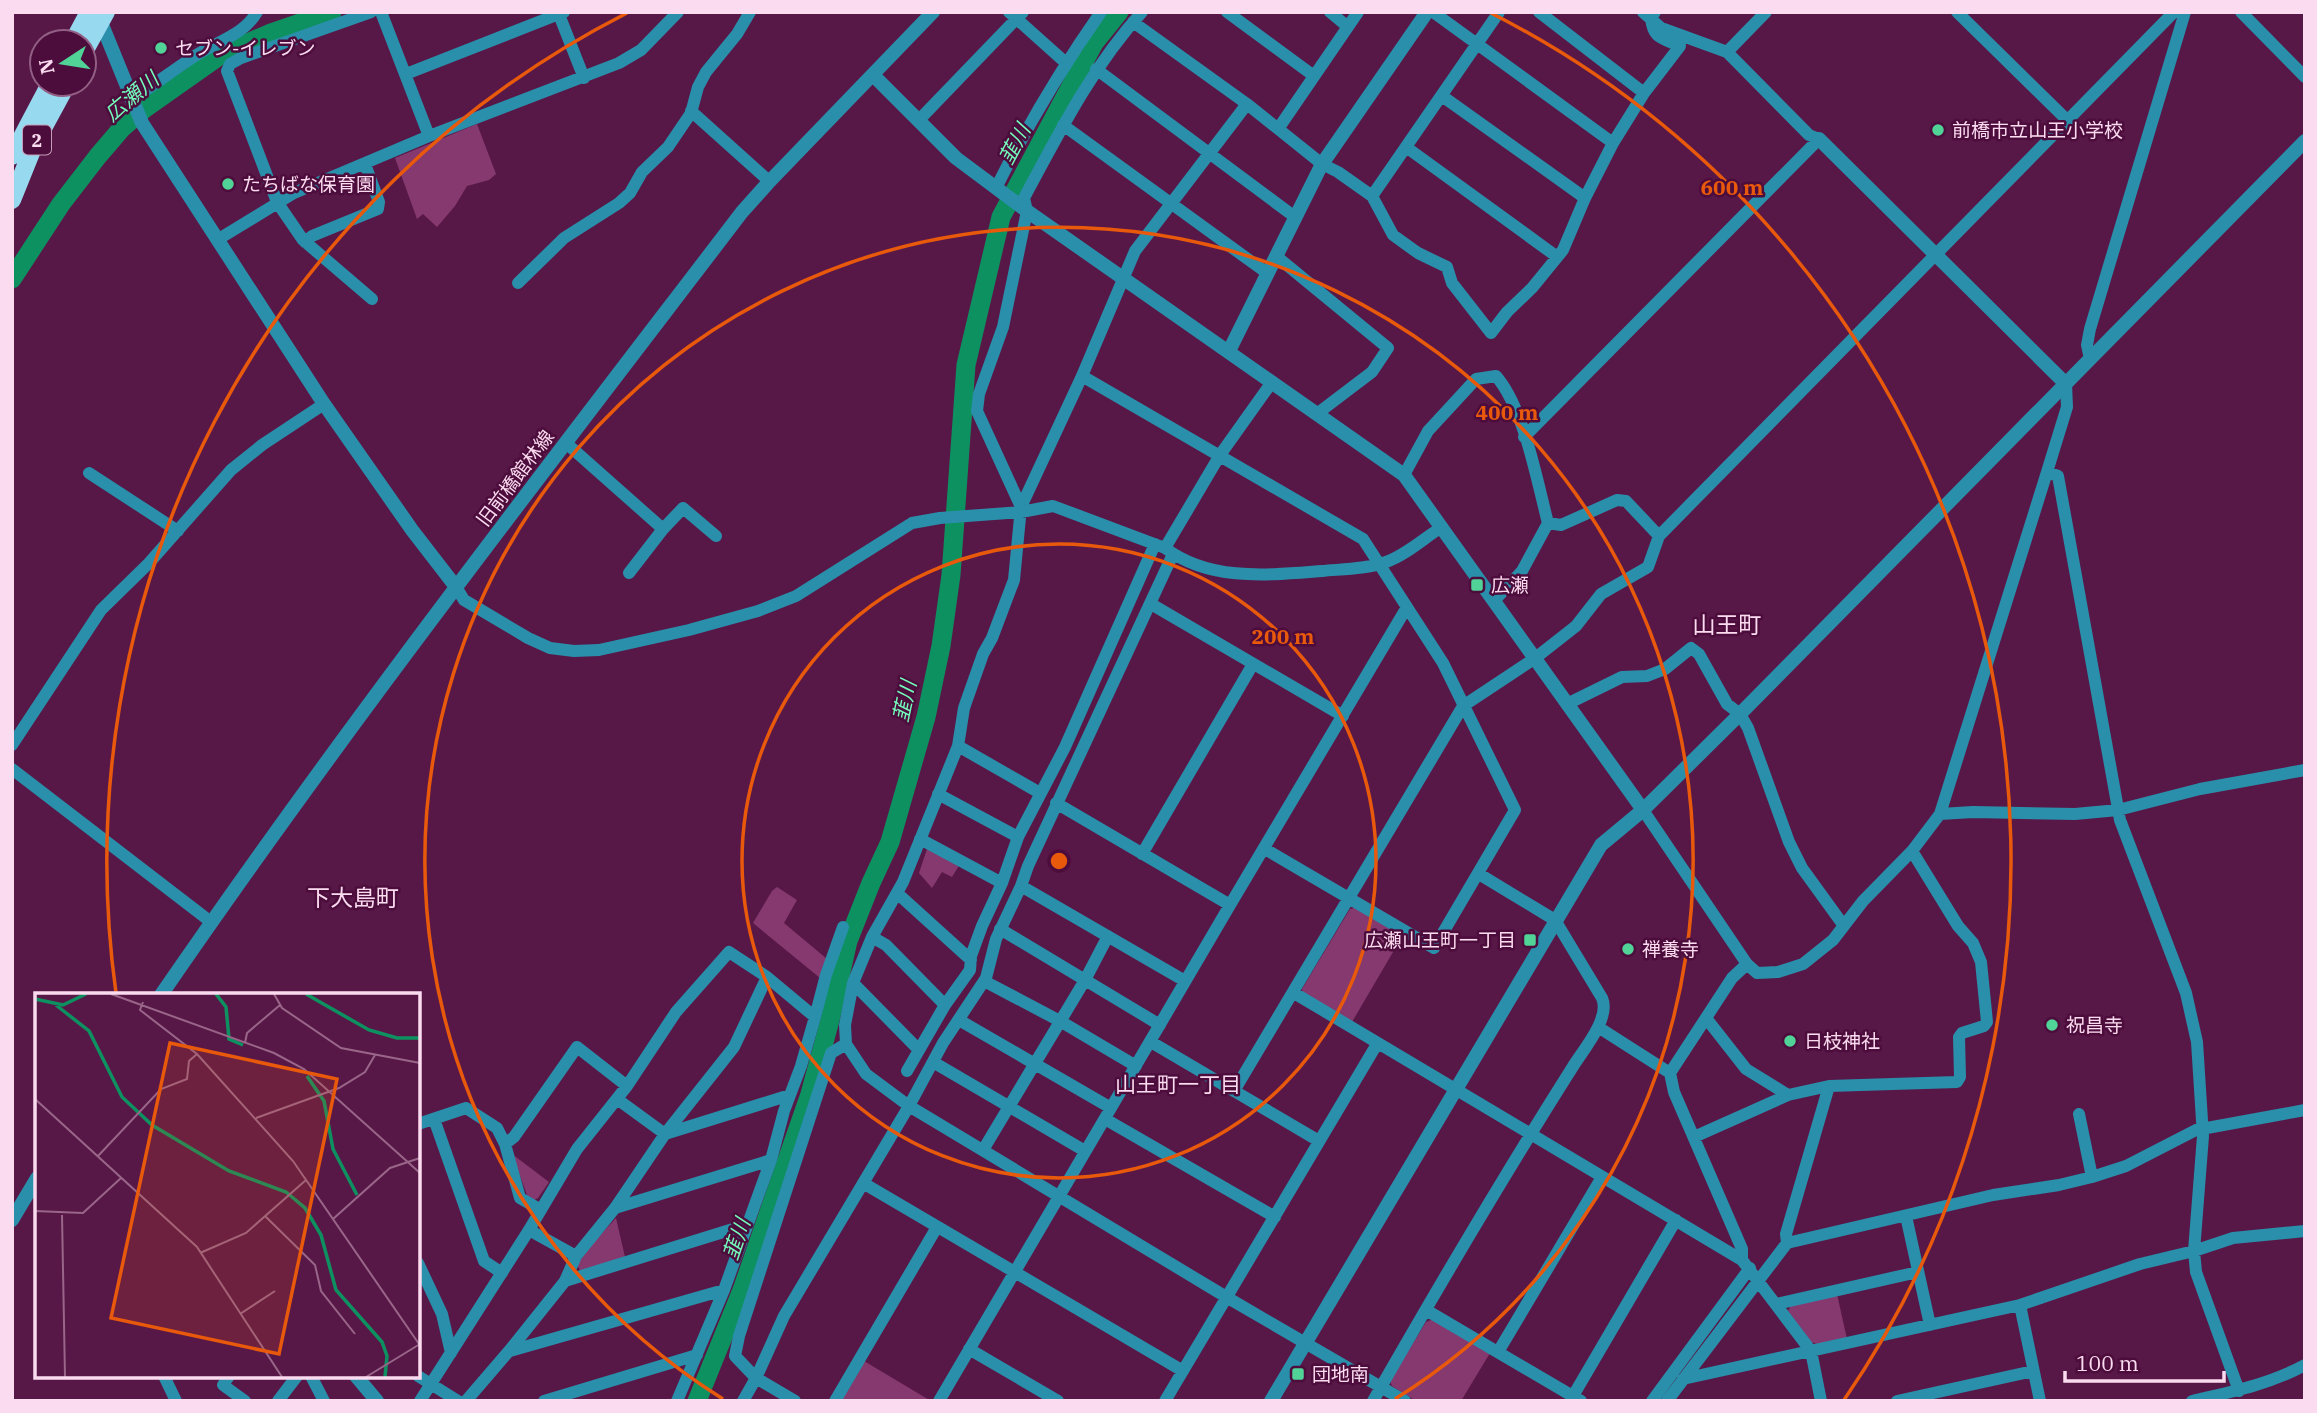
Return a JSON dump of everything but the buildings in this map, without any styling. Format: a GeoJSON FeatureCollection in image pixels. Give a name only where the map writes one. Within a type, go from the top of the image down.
{"type":"FeatureCollection","features":[{"type":"Feature","properties":{"kind":"main road"},"geometry":{"type":"LineString","coordinates":[[86,28],[98,14]]}},
{"type":"Feature","properties":{"kind":"main road","name":"2"},"geometry":{"type":"LineString","coordinates":[[12,156],[43,98]]}},
{"type":"Feature","properties":{"kind":"main road","name":"2"},"geometry":{"type":"LineString","coordinates":[[12,200],[36,142],[60,98]]}},
{"type":"Feature","properties":{"kind":"street"},"geometry":{"type":"LineString","coordinates":[[132,103],[207,48],[250,25],[257,12]]}},
{"type":"Feature","properties":{"kind":"street"},"geometry":{"type":"LineString","coordinates":[[370,12],[257,52],[227,67],[277,202],[305,242],[372,299]]}},
{"type":"Feature","properties":{"kind":"street"},"geometry":{"type":"LineString","coordinates":[[381,12],[429,136]]}},
{"type":"Feature","properties":{"kind":"street"},"geometry":{"type":"LineString","coordinates":[[216,240],[277,202],[429,136],[619,63],[641,50],[678,12]]}},
{"type":"Feature","properties":{"kind":"street"},"geometry":{"type":"LineString","coordinates":[[518,283],[564,238],[625,198],[642,172],[668,147],[691,111],[706,72],[737,34],[750,12]]}},
{"type":"Feature","properties":{"kind":"street","name":"旧前橋館林線"},"geometry":{"type":"LineString","coordinates":[[162,993],[211,922],[456,587],[742,212],[933,12]]}},
{"type":"Feature","properties":{"kind":"street"},"geometry":{"type":"LineString","coordinates":[[998,189],[1025,130],[1101,12]]}},
{"type":"Feature","properties":{"kind":"street"},"geometry":{"type":"LineString","coordinates":[[1227,12],[1314,76]]}},
{"type":"Feature","properties":{"kind":"street"},"geometry":{"type":"LineString","coordinates":[[1330,12],[1348,27]]}},
{"type":"Feature","properties":{"kind":"street"},"geometry":{"type":"LineString","coordinates":[[1278,129],[1358,12]]}},
{"type":"Feature","properties":{"kind":"street"},"geometry":{"type":"LineString","coordinates":[[1229,351],[1322,164],[1427,12]]}},
{"type":"Feature","properties":{"kind":"street"},"geometry":{"type":"LineString","coordinates":[[1433,12],[1613,144]]}},
{"type":"Feature","properties":{"kind":"street"},"geometry":{"type":"LineString","coordinates":[[1372,196],[1499,12]]}},
{"type":"Feature","properties":{"kind":"street"},"geometry":{"type":"LineString","coordinates":[[1539,12],[1644,93]]}},
{"type":"Feature","properties":{"kind":"street"},"geometry":{"type":"LineString","coordinates":[[1727,52],[1766,12]]}},
{"type":"Feature","properties":{"kind":"street"},"geometry":{"type":"LineString","coordinates":[[1957,12],[2068,121]]}},
{"type":"Feature","properties":{"kind":"street"},"geometry":{"type":"LineString","coordinates":[[1234,1091],[1463,706],[1534,659],[1576,626],[1601,594],[1648,567],[1659,536],[2174,12]]}},
{"type":"Feature","properties":{"kind":"street"},"geometry":{"type":"LineString","coordinates":[[2090,359],[2087,345],[2090,329],[2185,12]]}},
{"type":"Feature","properties":{"kind":"street"},"geometry":{"type":"LineString","coordinates":[[2241,12],[2305,77]]}},
{"type":"Feature","properties":{"kind":"street"},"geometry":{"type":"LineString","coordinates":[[406,74],[560,13],[584,78]]}},
{"type":"Feature","properties":{"kind":"street"},"geometry":{"type":"LineString","coordinates":[[98,14],[142,123],[324,404],[412,530],[464,600],[550,648],[599,650],[758,611],[796,596],[912,523],[942,518],[1053,506],[1210,569],[1242,576],[1367,568],[1389,561],[1441,527]]}},
{"type":"Feature","properties":{"kind":"street"},"geometry":{"type":"LineString","coordinates":[[918,121],[1016,14],[1066,63]]}},
{"type":"Feature","properties":{"kind":"street"},"geometry":{"type":"LineString","coordinates":[[873,75],[956,158],[1404,475],[1643,810],[1747,964],[1757,973],[1778,972],[1803,964],[1833,940],[1863,901],[1912,851],[1940,814],[2067,407],[2066,384],[1819,139],[1809,135],[1727,52],[1661,28],[1650,14]]}},
{"type":"Feature","properties":{"kind":"street"},"geometry":{"type":"LineString","coordinates":[[1021,510],[977,411],[979,394],[1003,327],[1022,206],[1063,125],[1096,69],[1138,17],[1322,164],[1372,196],[1393,235],[1418,253],[1447,267],[1452,283],[1491,333],[1563,250],[1585,198],[1613,144],[1644,93],[1680,46],[1656,35],[1652,30],[1650,14]]}},
{"type":"Feature","properties":{"kind":"street"},"geometry":{"type":"LineString","coordinates":[[1096,69],[1295,217]]}},
{"type":"Feature","properties":{"kind":"street"},"geometry":{"type":"LineString","coordinates":[[1442,96],[1585,198]]}},
{"type":"Feature","properties":{"kind":"street"},"geometry":{"type":"LineString","coordinates":[[1247,104],[1135,251],[1021,510],[1014,580],[979,665],[964,708],[957,746],[938,794],[897,893],[872,937],[853,984],[845,1025],[846,1044],[866,1074],[909,1106],[1405,1401]]}},
{"type":"Feature","properties":{"kind":"street"},"geometry":{"type":"LineString","coordinates":[[691,111],[769,181]]}},
{"type":"Feature","properties":{"kind":"street"},"geometry":{"type":"LineString","coordinates":[[1063,125],[1267,274]]}},
{"type":"Feature","properties":{"kind":"street"},"geometry":{"type":"LineString","coordinates":[[1524,437],[1819,139]]}},
{"type":"Feature","properties":{"kind":"street"},"geometry":{"type":"LineString","coordinates":[[1271,1401],[1601,845],[1643,810],[1741,714],[2305,141]]}},
{"type":"Feature","properties":{"kind":"street"},"geometry":{"type":"LineString","coordinates":[[1406,147],[1556,256]]}},
{"type":"Feature","properties":{"kind":"street"},"geometry":{"type":"LineString","coordinates":[[305,242],[312,236],[378,209],[379,202],[365,164]]}},
{"type":"Feature","properties":{"kind":"street"},"geometry":{"type":"LineString","coordinates":[[1276,256],[1388,348],[1372,372],[1318,413]]}},
{"type":"Feature","properties":{"kind":"street"},"geometry":{"type":"LineString","coordinates":[[1082,376],[1363,539],[1443,663],[1515,810],[1434,948],[1265,849]]}},
{"type":"Feature","properties":{"kind":"street"},"geometry":{"type":"LineString","coordinates":[[1404,475],[1428,431],[1476,379],[1496,376],[1505,386],[1524,437],[1548,523],[1522,571],[1494,601]]}},
{"type":"Feature","properties":{"kind":"street"},"geometry":{"type":"LineString","coordinates":[[907,1071],[945,1005],[970,970],[982,926],[1002,883],[1018,837],[1164,549],[1220,455],[1272,382]]}},
{"type":"Feature","properties":{"kind":"street"},"geometry":{"type":"LineString","coordinates":[[12,745],[101,610],[149,563],[232,470],[262,445],[324,404]]}},
{"type":"Feature","properties":{"kind":"street"},"geometry":{"type":"LineString","coordinates":[[566,443],[663,529]]}},
{"type":"Feature","properties":{"kind":"street"},"geometry":{"type":"LineString","coordinates":[[2047,472],[2058,476],[2118,810],[2186,993],[2197,1042],[2203,1129],[2194,1251],[2196,1272],[2239,1391]]}},
{"type":"Feature","properties":{"kind":"street"},"geometry":{"type":"LineString","coordinates":[[89,473],[178,531]]}},
{"type":"Feature","properties":{"kind":"street"},"geometry":{"type":"LineString","coordinates":[[1548,523],[1561,525],[1617,500],[1626,501],[1659,536]]}},
{"type":"Feature","properties":{"kind":"street"},"geometry":{"type":"LineString","coordinates":[[629,573],[683,508],[716,536]]}},
{"type":"Feature","properties":{"kind":"street"},"geometry":{"type":"LineString","coordinates":[[743,1401],[784,1316],[933,1062],[984,981],[1000,929],[1056,803],[1151,604],[1164,549]]}},
{"type":"Feature","properties":{"kind":"street"},"geometry":{"type":"LineString","coordinates":[[1151,604],[1343,716]]}},
{"type":"Feature","properties":{"kind":"street"},"geometry":{"type":"LineString","coordinates":[[939,1401],[1407,607]]}},
{"type":"Feature","properties":{"kind":"street"},"geometry":{"type":"LineString","coordinates":[[1567,704],[1622,677],[1647,676],[1665,669],[1691,648],[1699,654],[1727,704],[1741,714],[1748,728],[1789,842],[1802,868],[1844,926]]}},
{"type":"Feature","properties":{"kind":"street"},"geometry":{"type":"LineString","coordinates":[[1142,854],[1253,664]]}},
{"type":"Feature","properties":{"kind":"street"},"geometry":{"type":"LineString","coordinates":[[957,746],[1040,793]]}},
{"type":"Feature","properties":{"kind":"street"},"geometry":{"type":"LineString","coordinates":[[12,769],[211,922]]}},
{"type":"Feature","properties":{"kind":"street"},"geometry":{"type":"LineString","coordinates":[[1940,814],[2075,814],[2118,810],[2200,789],[2305,770]]}},
{"type":"Feature","properties":{"kind":"street"},"geometry":{"type":"LineString","coordinates":[[938,794],[1018,837]]}},
{"type":"Feature","properties":{"kind":"street"},"geometry":{"type":"LineString","coordinates":[[1056,803],[1230,905]]}},
{"type":"Feature","properties":{"kind":"street"},"geometry":{"type":"LineString","coordinates":[[920,839],[1002,883]]}},
{"type":"Feature","properties":{"kind":"street"},"geometry":{"type":"LineString","coordinates":[[1694,1137],[1788,1095],[1829,1086],[1957,1083],[1960,1077],[1959,1037],[1962,1033],[1984,1026],[1987,1022],[1981,962],[1973,943],[1958,926],[1912,851]]}},
{"type":"Feature","properties":{"kind":"street"},"geometry":{"type":"LineString","coordinates":[[1373,1401],[1604,1014],[1605,1005],[1555,920],[1479,874]]}},
{"type":"Feature","properties":{"kind":"street"},"geometry":{"type":"LineString","coordinates":[[1021,886],[1185,981]]}},
{"type":"Feature","properties":{"kind":"street"},"geometry":{"type":"LineString","coordinates":[[897,893],[971,960]]}},
{"type":"Feature","properties":{"kind":"street"},"geometry":{"type":"LineString","coordinates":[[677,1401],[724,1290],[771,1160],[843,927]]}},
{"type":"Feature","properties":{"kind":"street"},"geometry":{"type":"LineString","coordinates":[[1000,929],[1160,1025]]}},
{"type":"Feature","properties":{"kind":"street"},"geometry":{"type":"LineString","coordinates":[[983,1150],[1085,980],[1108,936]]}},
{"type":"Feature","properties":{"kind":"street"},"geometry":{"type":"LineString","coordinates":[[872,937],[886,946],[945,1005]]}},
{"type":"Feature","properties":{"kind":"street"},"geometry":{"type":"LineString","coordinates":[[419,1401],[529,1230],[577,1149],[627,1086],[676,1012],[729,951],[767,977],[815,1017]]}},
{"type":"Feature","properties":{"kind":"street"},"geometry":{"type":"LineString","coordinates":[[1652,1401],[1746,1264],[1742,1248],[1674,1092],[1670,1073],[1732,978],[1747,964]]}},
{"type":"Feature","properties":{"kind":"street"},"geometry":{"type":"LineString","coordinates":[[466,1401],[565,1281],[576,1256],[615,1208],[665,1133],[734,1046],[767,977]]}},
{"type":"Feature","properties":{"kind":"street"},"geometry":{"type":"LineString","coordinates":[[984,981],[1060,1021],[1136,1066]]}},
{"type":"Feature","properties":{"kind":"street"},"geometry":{"type":"LineString","coordinates":[[853,984],[919,1050]]}},
{"type":"Feature","properties":{"kind":"street"},"geometry":{"type":"LineString","coordinates":[[1294,993],[1746,1264],[1811,1351],[1821,1401]]}},
{"type":"Feature","properties":{"kind":"street"},"geometry":{"type":"LineString","coordinates":[[1706,1018],[1746,1069],[1788,1095]]}},
{"type":"Feature","properties":{"kind":"street"},"geometry":{"type":"LineString","coordinates":[[959,1020],[1275,1217]]}},
{"type":"Feature","properties":{"kind":"street"},"geometry":{"type":"LineString","coordinates":[[1598,1027],[1670,1073]]}},
{"type":"Feature","properties":{"kind":"street"},"geometry":{"type":"LineString","coordinates":[[1151,1042],[1319,1141]]}},
{"type":"Feature","properties":{"kind":"street"},"geometry":{"type":"LineString","coordinates":[[796,1401],[756,1378],[736,1356],[739,1336],[831,1053],[846,1044]]}},
{"type":"Feature","properties":{"kind":"street"},"geometry":{"type":"LineString","coordinates":[[1166,1401],[1377,1044]]}},
{"type":"Feature","properties":{"kind":"street"},"geometry":{"type":"LineString","coordinates":[[505,1144],[514,1137],[576,1047],[627,1086]]}},
{"type":"Feature","properties":{"kind":"street"},"geometry":{"type":"LineString","coordinates":[[933,1062],[1085,1151]]}},
{"type":"Feature","properties":{"kind":"street"},"geometry":{"type":"LineString","coordinates":[[1787,1243],[1786,1234],[1829,1086]]}},
{"type":"Feature","properties":{"kind":"street"},"geometry":{"type":"LineString","coordinates":[[665,1133],[790,1095]]}},
{"type":"Feature","properties":{"kind":"street"},"geometry":{"type":"LineString","coordinates":[[617,1099],[665,1133]]}},
{"type":"Feature","properties":{"kind":"street"},"geometry":{"type":"LineString","coordinates":[[420,1123],[466,1108],[497,1128],[505,1144],[520,1198],[541,1210]]}},
{"type":"Feature","properties":{"kind":"street"},"geometry":{"type":"LineString","coordinates":[[1667,1401],[1787,1243],[1993,1195],[2092,1177],[2126,1166],[2203,1129],[2305,1110]]}},
{"type":"Feature","properties":{"kind":"street"},"geometry":{"type":"LineString","coordinates":[[2079,1114],[2092,1177]]}},
{"type":"Feature","properties":{"kind":"street"},"geometry":{"type":"LineString","coordinates":[[434,1119],[484,1261],[502,1273]]}},
{"type":"Feature","properties":{"kind":"street"},"geometry":{"type":"LineString","coordinates":[[615,1208],[771,1160]]}},
{"type":"Feature","properties":{"kind":"street"},"geometry":{"type":"LineString","coordinates":[[1498,1352],[1602,1177]]}},
{"type":"Feature","properties":{"kind":"street"},"geometry":{"type":"LineString","coordinates":[[12,1220],[35,1181]]}},
{"type":"Feature","properties":{"kind":"street"},"geometry":{"type":"LineString","coordinates":[[863,1183],[1182,1371]]}},
{"type":"Feature","properties":{"kind":"street"},"geometry":{"type":"LineString","coordinates":[[1906,1216],[1930,1325]]}},
{"type":"Feature","properties":{"kind":"street"},"geometry":{"type":"LineString","coordinates":[[1426,1310],[1577,1398],[1676,1220]]}},
{"type":"Feature","properties":{"kind":"street"},"geometry":{"type":"LineString","coordinates":[[565,1281],[746,1225]]}},
{"type":"Feature","properties":{"kind":"street"},"geometry":{"type":"LineString","coordinates":[[835,1401],[937,1227]]}},
{"type":"Feature","properties":{"kind":"street"},"geometry":{"type":"LineString","coordinates":[[529,1230],[576,1256]]}},
{"type":"Feature","properties":{"kind":"street"},"geometry":{"type":"LineString","coordinates":[[1683,1378],[2020,1305],[2140,1264],[2233,1238],[2305,1231]]}},
{"type":"Feature","properties":{"kind":"street"},"geometry":{"type":"LineString","coordinates":[[420,1266],[442,1314],[450,1353]]}},
{"type":"Feature","properties":{"kind":"street"},"geometry":{"type":"LineString","coordinates":[[1776,1304],[1918,1272]]}},
{"type":"Feature","properties":{"kind":"street"},"geometry":{"type":"LineString","coordinates":[[509,1351],[724,1290]]}},
{"type":"Feature","properties":{"kind":"street"},"geometry":{"type":"LineString","coordinates":[[2020,1305],[2040,1401]]}},
{"type":"Feature","properties":{"kind":"street"},"geometry":{"type":"LineString","coordinates":[[969,1349],[1058,1401]]}},
{"type":"Feature","properties":{"kind":"street"},"geometry":{"type":"LineString","coordinates":[[544,1401],[696,1355]]}},
{"type":"Feature","properties":{"kind":"street"},"geometry":{"type":"LineString","coordinates":[[2192,1401],[2239,1391],[2289,1373],[2305,1364]]}},
{"type":"Feature","properties":{"kind":"street"},"geometry":{"type":"LineString","coordinates":[[1897,1401],[2033,1371]]}},
{"type":"Feature","properties":{"kind":"street"},"geometry":{"type":"LineString","coordinates":[[420,1377],[458,1401]]}},
{"type":"Feature","properties":{"kind":"street"},"geometry":{"type":"LineString","coordinates":[[165,1378],[176,1401]]}},
{"type":"Feature","properties":{"kind":"street"},"geometry":{"type":"LineString","coordinates":[[228,1378],[223,1385],[245,1401]]}},
{"type":"Feature","properties":{"kind":"street"},"geometry":{"type":"LineString","coordinates":[[278,1401],[295,1378]]}},
{"type":"Feature","properties":{"kind":"street"},"geometry":{"type":"LineString","coordinates":[[312,1378],[324,1401]]}},
{"type":"Feature","properties":{"kind":"street"},"geometry":{"type":"LineString","coordinates":[[358,1378],[377,1401]]}},
{"type":"Feature","properties":{"kind":"shaded area"},"geometry":{"type":"Polygon","coordinates":[[[477,124],[496,174],[489,180],[467,186],[455,206],[437,227],[423,214],[417,219],[395,158],[477,124]]]}},
{"type":"Feature","properties":{"kind":"shaded area"},"geometry":{"type":"Polygon","coordinates":[[[927,849],[960,864],[952,877],[942,872],[932,888],[919,873],[927,849]]]}},
{"type":"Feature","properties":{"kind":"shaded area"},"geometry":{"type":"Polygon","coordinates":[[[777,887],[797,900],[784,923],[827,959],[820,978],[753,923],[777,887]]]}},
{"type":"Feature","properties":{"kind":"shaded area"},"geometry":{"type":"Polygon","coordinates":[[[1357,907],[1403,935],[1352,1022],[1303,994],[1302,989],[1350,909],[1357,907]]]}},
{"type":"Feature","properties":{"kind":"shaded area"},"geometry":{"type":"Polygon","coordinates":[[[512,1154],[549,1182],[538,1198],[534,1200],[527,1195],[512,1154]]]}},
{"type":"Feature","properties":{"kind":"shaded area"},"geometry":{"type":"Polygon","coordinates":[[[616,1218],[625,1257],[581,1272],[577,1265],[590,1246],[616,1218]]]}},
{"type":"Feature","properties":{"kind":"shaded area"},"geometry":{"type":"Polygon","coordinates":[[[1837,1294],[1847,1339],[1819,1345],[1811,1342],[1788,1311],[1792,1303],[1837,1294]]]}},
{"type":"Feature","properties":{"kind":"shaded area"},"geometry":{"type":"Polygon","coordinates":[[[1433,1319],[1490,1353],[1461,1401],[1416,1401],[1392,1386],[1390,1381],[1426,1322],[1433,1319]]]}},
{"type":"Feature","properties":{"kind":"shaded area"},"geometry":{"type":"Polygon","coordinates":[[[864,1361],[931,1401],[841,1401],[864,1361]]]}},
{"type":"Feature","properties":{"kind":"waterway","name":"広瀬川"},"geometry":{"type":"LineString","coordinates":[[12,279],[61,204],[98,156],[122,128],[144,109],[222,54],[271,33],[332,12]]}},
{"type":"Feature","properties":{"kind":"waterway","name":"韮川"},"geometry":{"type":"LineString","coordinates":[[697,1401],[742,1290],[810,1094],[848,941],[890,842],[926,717],[941,646],[951,575],[966,365],[1001,217],[1094,43],[1119,12]]}},
{"type":"Feature","properties":{"kind":"place","name":"セブン-イレブン"},"geometry":{"type":"Point","coordinates":[161,48]}},
{"type":"Feature","properties":{"kind":"place","name":"前橋市立山王小学校"},"geometry":{"type":"Point","coordinates":[1938,130]}},
{"type":"Feature","properties":{"kind":"place","name":"たちばな保育園"},"geometry":{"type":"Point","coordinates":[228,184]}},
{"type":"Feature","properties":{"kind":"place","name":"広瀬"},"geometry":{"type":"Point","coordinates":[1477,585]}},
{"type":"Feature","properties":{"kind":"place","name":"広瀬山王町一丁目"},"geometry":{"type":"Point","coordinates":[1530,940]}},
{"type":"Feature","properties":{"kind":"place","name":"禅養寺"},"geometry":{"type":"Point","coordinates":[1628,949]}},
{"type":"Feature","properties":{"kind":"place","name":"祝昌寺"},"geometry":{"type":"Point","coordinates":[2052,1025]}},
{"type":"Feature","properties":{"kind":"place","name":"日枝神社"},"geometry":{"type":"Point","coordinates":[1790,1041]}},
{"type":"Feature","properties":{"kind":"place","name":"団地南"},"geometry":{"type":"Point","coordinates":[1298,1374]}},
{"type":"Feature","properties":{"kind":"district","name":"山王町"},"geometry":{"type":"Point","coordinates":[1727,624]}},
{"type":"Feature","properties":{"kind":"district","name":"下大島町"},"geometry":{"type":"Point","coordinates":[353,897]}},
{"type":"Feature","properties":{"kind":"district","name":"山王町一丁目"},"geometry":{"type":"Point","coordinates":[1178,1084]}}]}
